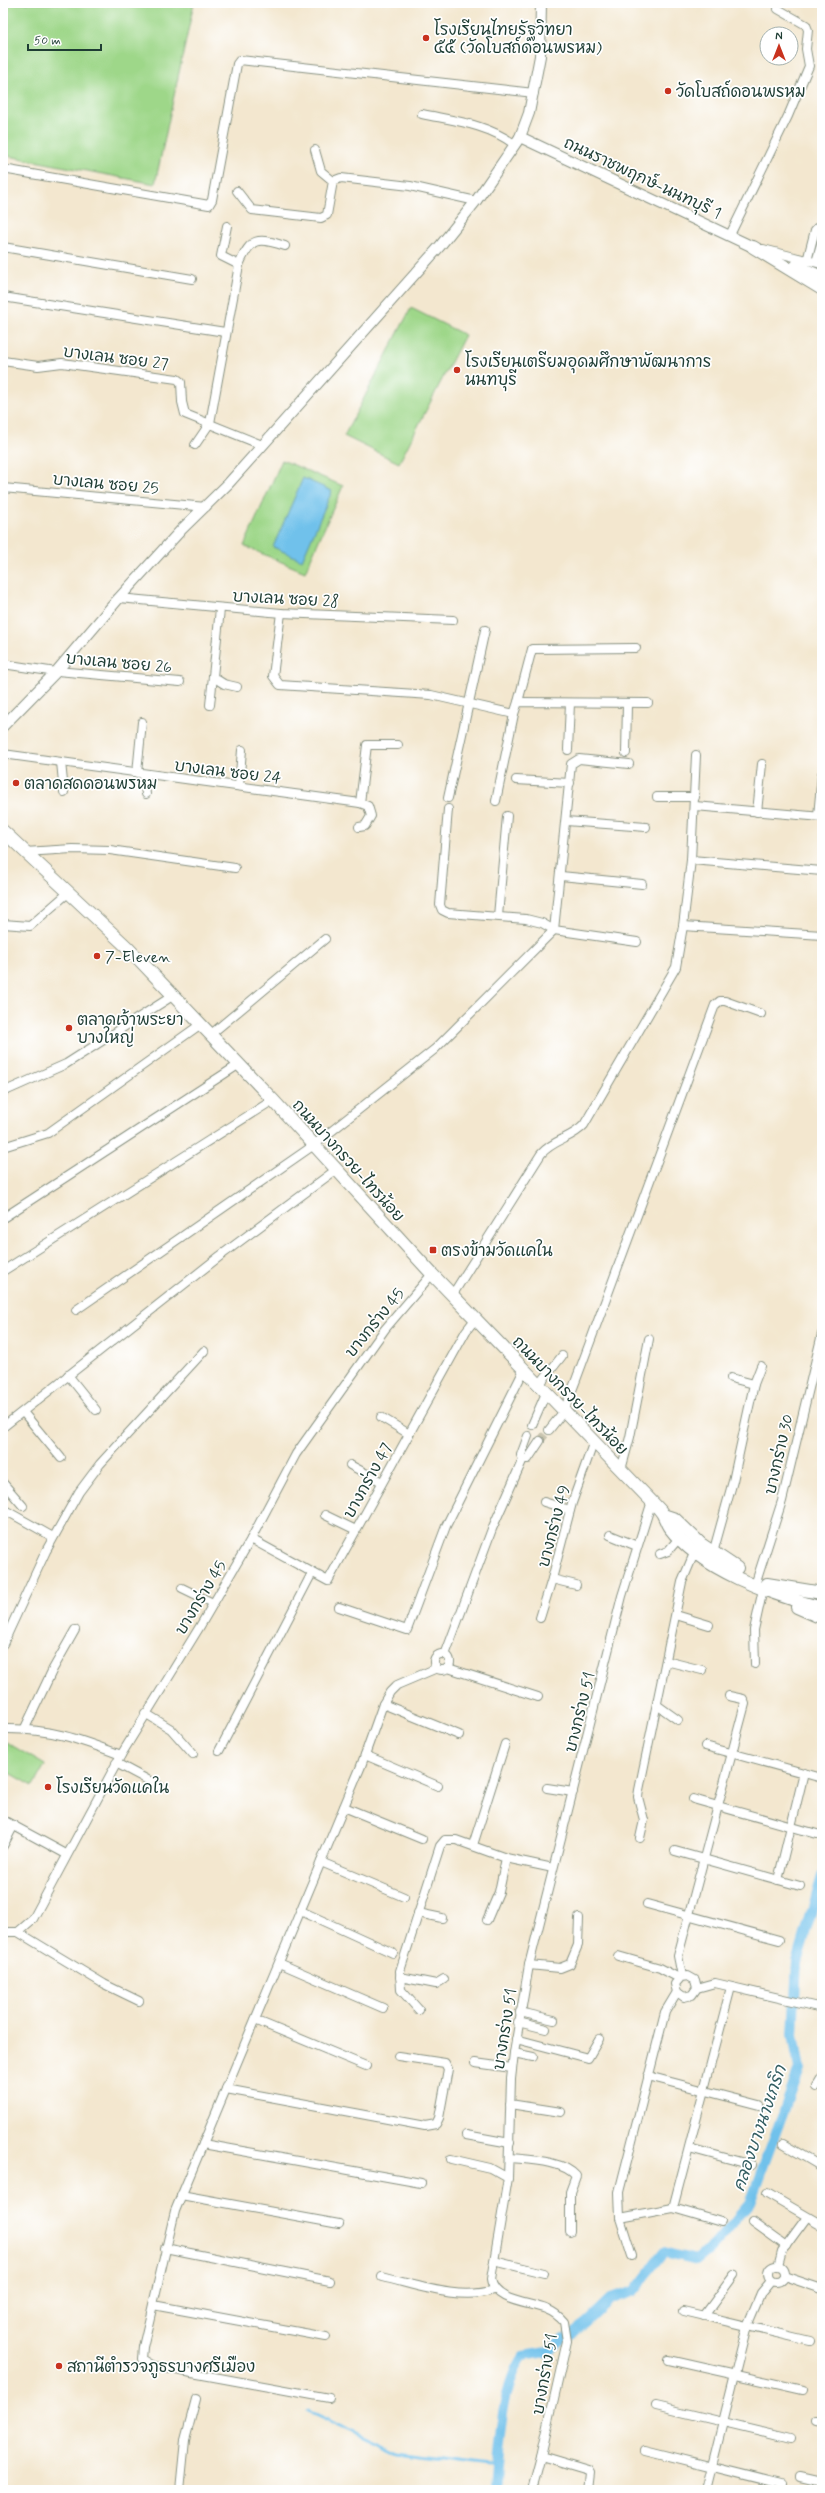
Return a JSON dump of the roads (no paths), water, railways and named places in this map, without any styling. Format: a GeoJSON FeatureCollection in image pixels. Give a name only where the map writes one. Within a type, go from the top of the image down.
{"type":"FeatureCollection","features":[{"type":"Feature","properties":{"kind":"main road","name":"ถนนราชพฤกษ์-นนทบุรี 1"},"geometry":{"type":"LineString","coordinates":[[753,247],[822,277]]}},
{"type":"Feature","properties":{"kind":"main road","name":"ถนนราชพฤกษ์-นนทบุรี 1"},"geometry":{"type":"LineString","coordinates":[[753,247],[822,289]]}},
{"type":"Feature","properties":{"kind":"main road"},"geometry":{"type":"LineString","coordinates":[[782,260],[820,265]]}},
{"type":"Feature","properties":{"kind":"main road","name":"ถนนบางกรวย-ไทรน้อย"},"geometry":{"type":"LineString","coordinates":[[3,831],[68,894],[127,947],[174,995],[337,1169],[432,1274],[666,1516],[675,1519],[713,1553],[765,1586],[822,1608]]}},
{"type":"Feature","properties":{"kind":"main road","name":"ถนนบางกรวย-ไทรน้อย"},"geometry":{"type":"LineString","coordinates":[[666,1516],[668,1526],[695,1551],[738,1577],[822,1603]]}},
{"type":"Feature","properties":{"kind":"main road"},"geometry":{"type":"LineString","coordinates":[[765,1586],[822,1593]]}},
{"type":"Feature","properties":{"kind":"main road"},"geometry":{"type":"LineString","coordinates":[[765,1586],[784,1601],[822,1618]]}},
{"type":"Feature","properties":{"kind":"street"},"geometry":{"type":"LineString","coordinates":[[3,726],[56,672],[119,598],[182,529],[206,507],[262,445],[440,246],[476,201],[517,140],[529,113],[540,56],[541,3]]}},
{"type":"Feature","properties":{"kind":"street"},"geometry":{"type":"LineString","coordinates":[[730,236],[788,116],[810,66],[806,49],[808,30],[806,24],[778,9]]}},
{"type":"Feature","properties":{"kind":"street"},"geometry":{"type":"LineString","coordinates":[[3,169],[208,205],[212,200],[237,64],[240,60],[534,93]]}},
{"type":"Feature","properties":{"kind":"street"},"geometry":{"type":"LineString","coordinates":[[422,114],[481,126],[517,140]]}},
{"type":"Feature","properties":{"kind":"street","name":"ถนนราชพฤกษ์-นนทบุรี 1"},"geometry":{"type":"LineString","coordinates":[[517,140],[753,247]]}},
{"type":"Feature","properties":{"kind":"street"},"geometry":{"type":"LineString","coordinates":[[315,150],[321,171],[333,181]]}},
{"type":"Feature","properties":{"kind":"street"},"geometry":{"type":"LineString","coordinates":[[333,181],[341,178],[351,178],[410,186],[476,201]]}},
{"type":"Feature","properties":{"kind":"street"},"geometry":{"type":"LineString","coordinates":[[237,191],[252,210],[324,218],[327,216],[333,181]]}},
{"type":"Feature","properties":{"kind":"street"},"geometry":{"type":"LineString","coordinates":[[807,261],[815,230],[822,223]]}},
{"type":"Feature","properties":{"kind":"street"},"geometry":{"type":"LineString","coordinates":[[227,226],[222,256],[238,265]]}},
{"type":"Feature","properties":{"kind":"street"},"geometry":{"type":"LineString","coordinates":[[195,444],[210,423],[238,265],[247,248],[254,242],[261,240],[285,246]]}},
{"type":"Feature","properties":{"kind":"street"},"geometry":{"type":"LineString","coordinates":[[753,247],[820,265],[822,242]]}},
{"type":"Feature","properties":{"kind":"street"},"geometry":{"type":"LineString","coordinates":[[3,247],[192,279]]}},
{"type":"Feature","properties":{"kind":"street"},"geometry":{"type":"LineString","coordinates":[[3,296],[225,332]]}},
{"type":"Feature","properties":{"kind":"street","name":"บางเลน ซอย 27"},"geometry":{"type":"LineString","coordinates":[[3,361],[38,366],[62,363],[177,379],[181,382],[182,402],[186,414],[262,445]]}},
{"type":"Feature","properties":{"kind":"street","name":"บางเลน ซอย 25"},"geometry":{"type":"LineString","coordinates":[[3,488],[206,507]]}},
{"type":"Feature","properties":{"kind":"street","name":"บางเลน ซอย 28"},"geometry":{"type":"LineString","coordinates":[[119,598],[281,613],[453,620]]}},
{"type":"Feature","properties":{"kind":"street"},"geometry":{"type":"LineString","coordinates":[[210,705],[220,608]]}},
{"type":"Feature","properties":{"kind":"street"},"geometry":{"type":"LineString","coordinates":[[281,613],[273,676],[280,685],[431,695],[514,714]]}},
{"type":"Feature","properties":{"kind":"street"},"geometry":{"type":"LineString","coordinates":[[448,798],[485,630]]}},
{"type":"Feature","properties":{"kind":"street"},"geometry":{"type":"LineString","coordinates":[[496,801],[514,714],[532,649],[636,648]]}},
{"type":"Feature","properties":{"kind":"street","name":"บางเลน ซอย 26"},"geometry":{"type":"LineString","coordinates":[[3,664],[56,672],[180,682]]}},
{"type":"Feature","properties":{"kind":"street"},"geometry":{"type":"LineString","coordinates":[[213,677],[224,684],[237,687]]}},
{"type":"Feature","properties":{"kind":"street"},"geometry":{"type":"LineString","coordinates":[[518,702],[648,704]]}},
{"type":"Feature","properties":{"kind":"street"},"geometry":{"type":"LineString","coordinates":[[568,750],[570,703]]}},
{"type":"Feature","properties":{"kind":"street"},"geometry":{"type":"LineString","coordinates":[[626,753],[628,704]]}},
{"type":"Feature","properties":{"kind":"street"},"geometry":{"type":"LineString","coordinates":[[142,722],[140,773],[146,794]]}},
{"type":"Feature","properties":{"kind":"street"},"geometry":{"type":"LineString","coordinates":[[359,827],[365,826],[371,816],[368,806],[360,803],[367,744],[398,745]]}},
{"type":"Feature","properties":{"kind":"street"},"geometry":{"type":"LineString","coordinates":[[239,786],[242,750]]}},
{"type":"Feature","properties":{"kind":"street","name":"บางเลน ซอย 24"},"geometry":{"type":"LineString","coordinates":[[3,754],[360,803]]}},
{"type":"Feature","properties":{"kind":"street"},"geometry":{"type":"LineString","coordinates":[[453,1294],[541,1154],[553,1142],[570,1136],[584,1125],[676,968],[691,860],[695,801],[696,754]]}},
{"type":"Feature","properties":{"kind":"street"},"geometry":{"type":"LineString","coordinates":[[76,1310],[314,1145],[435,1049],[554,930],[561,876],[571,764],[575,760],[629,764]]}},
{"type":"Feature","properties":{"kind":"street"},"geometry":{"type":"LineString","coordinates":[[61,762],[64,792]]}},
{"type":"Feature","properties":{"kind":"street"},"geometry":{"type":"LineString","coordinates":[[757,812],[762,764]]}},
{"type":"Feature","properties":{"kind":"street"},"geometry":{"type":"LineString","coordinates":[[657,797],[695,801],[757,812],[820,817],[822,774]]}},
{"type":"Feature","properties":{"kind":"street"},"geometry":{"type":"LineString","coordinates":[[516,780],[570,783]]}},
{"type":"Feature","properties":{"kind":"street"},"geometry":{"type":"LineString","coordinates":[[448,809],[440,905],[442,910],[448,913],[534,920],[554,930],[637,942]]}},
{"type":"Feature","properties":{"kind":"street"},"geometry":{"type":"LineString","coordinates":[[498,916],[507,816]]}},
{"type":"Feature","properties":{"kind":"street"},"geometry":{"type":"LineString","coordinates":[[566,821],[646,827]]}},
{"type":"Feature","properties":{"kind":"street"},"geometry":{"type":"LineString","coordinates":[[25,852],[72,849],[110,850],[235,868]]}},
{"type":"Feature","properties":{"kind":"street"},"geometry":{"type":"LineString","coordinates":[[691,860],[822,871]]}},
{"type":"Feature","properties":{"kind":"street"},"geometry":{"type":"LineString","coordinates":[[561,876],[642,884]]}},
{"type":"Feature","properties":{"kind":"street"},"geometry":{"type":"LineString","coordinates":[[3,924],[30,926],[68,894]]}},
{"type":"Feature","properties":{"kind":"street"},"geometry":{"type":"LineString","coordinates":[[683,926],[822,936]]}},
{"type":"Feature","properties":{"kind":"street"},"geometry":{"type":"LineString","coordinates":[[210,1035],[325,939]]}},
{"type":"Feature","properties":{"kind":"street"},"geometry":{"type":"LineString","coordinates":[[3,1092],[66,1064],[174,995]]}},
{"type":"Feature","properties":{"kind":"street"},"geometry":{"type":"LineString","coordinates":[[549,1430],[564,1411],[715,1005],[720,1001],[725,1001],[761,1014]]}},
{"type":"Feature","properties":{"kind":"street"},"geometry":{"type":"LineString","coordinates":[[3,1147],[48,1133],[201,1024]]}},
{"type":"Feature","properties":{"kind":"street"},"geometry":{"type":"LineString","coordinates":[[3,1218],[238,1065]]}},
{"type":"Feature","properties":{"kind":"street"},"geometry":{"type":"LineString","coordinates":[[3,1271],[273,1100]]}},
{"type":"Feature","properties":{"kind":"street"},"geometry":{"type":"LineString","coordinates":[[3,1427],[220,1256],[337,1169]]}},
{"type":"Feature","properties":{"kind":"street","name":"บางกร่าง 45"},"geometry":{"type":"LineString","coordinates":[[18,1932],[33,1919],[66,1854],[116,1763],[213,1604],[251,1538],[296,1454],[318,1419],[385,1329],[432,1274]]}},
{"type":"Feature","properties":{"kind":"street","name":"บางกร่าง 47"},"geometry":{"type":"LineString","coordinates":[[251,1538],[325,1580],[330,1579],[466,1331],[476,1318]]}},
{"type":"Feature","properties":{"kind":"street","name":"บางกร่าง 30"},"geometry":{"type":"LineString","coordinates":[[754,1664],[754,1630],[765,1586],[782,1501],[822,1334]]}},
{"type":"Feature","properties":{"kind":"street"},"geometry":{"type":"LineString","coordinates":[[621,1470],[630,1437],[649,1339]]}},
{"type":"Feature","properties":{"kind":"street"},"geometry":{"type":"LineString","coordinates":[[3,1644],[53,1537],[79,1492],[100,1464],[204,1352]]}},
{"type":"Feature","properties":{"kind":"street"},"geometry":{"type":"LineString","coordinates":[[532,1425],[543,1389],[562,1356]]}},
{"type":"Feature","properties":{"kind":"street"},"geometry":{"type":"LineString","coordinates":[[713,1553],[733,1481],[754,1384],[761,1366]]}},
{"type":"Feature","properties":{"kind":"street"},"geometry":{"type":"LineString","coordinates":[[339,1607],[407,1630],[446,1526],[524,1370]]}},
{"type":"Feature","properties":{"kind":"street"},"geometry":{"type":"LineString","coordinates":[[68,1375],[96,1410]]}},
{"type":"Feature","properties":{"kind":"street"},"geometry":{"type":"LineString","coordinates":[[732,1378],[754,1384]]}},
{"type":"Feature","properties":{"kind":"street"},"geometry":{"type":"LineString","coordinates":[[23,1412],[61,1458]]}},
{"type":"Feature","properties":{"kind":"street"},"geometry":{"type":"LineString","coordinates":[[381,1417],[409,1434]]}},
{"type":"Feature","properties":{"kind":"street"},"geometry":{"type":"LineString","coordinates":[[524,1459],[521,1455],[528,1436]]}},
{"type":"Feature","properties":{"kind":"street"},"geometry":{"type":"LineString","coordinates":[[448,1668],[450,1661],[446,1654],[492,1529],[524,1459],[528,1459],[540,1441]]}},
{"type":"Feature","properties":{"kind":"street","name":"บางกร่าง 49"},"geometry":{"type":"LineString","coordinates":[[540,1618],[570,1510],[594,1441]]}},
{"type":"Feature","properties":{"kind":"street"},"geometry":{"type":"LineString","coordinates":[[350,1465],[382,1482]]}},
{"type":"Feature","properties":{"kind":"street"},"geometry":{"type":"LineString","coordinates":[[3,1483],[23,1506]]}},
{"type":"Feature","properties":{"kind":"street","name":"บางกร่าง 51"},"geometry":{"type":"LineString","coordinates":[[532,2490],[567,2341],[567,2331],[564,2322],[557,2315],[547,2309],[504,2296],[494,2290],[491,2279],[510,2158],[512,2068],[518,2022],[529,1965],[637,1546],[652,1501]]}},
{"type":"Feature","properties":{"kind":"street"},"geometry":{"type":"LineString","coordinates":[[544,1502],[570,1510]]}},
{"type":"Feature","properties":{"kind":"street"},"geometry":{"type":"LineString","coordinates":[[3,1509],[53,1537]]}},
{"type":"Feature","properties":{"kind":"street"},"geometry":{"type":"LineString","coordinates":[[325,1515],[356,1530]]}},
{"type":"Feature","properties":{"kind":"street"},"geometry":{"type":"LineString","coordinates":[[610,1535],[637,1546]]}},
{"type":"Feature","properties":{"kind":"street"},"geometry":{"type":"LineString","coordinates":[[660,1554],[668,1551],[680,1537]]}},
{"type":"Feature","properties":{"kind":"street"},"geometry":{"type":"LineString","coordinates":[[640,1838],[644,1820],[638,1790],[683,1577],[695,1551]]}},
{"type":"Feature","properties":{"kind":"street"},"geometry":{"type":"LineString","coordinates":[[219,1751],[312,1573]]}},
{"type":"Feature","properties":{"kind":"street"},"geometry":{"type":"LineString","coordinates":[[552,1579],[576,1585]]}},
{"type":"Feature","properties":{"kind":"street"},"geometry":{"type":"LineString","coordinates":[[182,1588],[213,1604]]}},
{"type":"Feature","properties":{"kind":"street"},"geometry":{"type":"LineString","coordinates":[[676,1615],[709,1625]]}},
{"type":"Feature","properties":{"kind":"street"},"geometry":{"type":"LineString","coordinates":[[25,1728],[53,1669],[76,1630]]}},
{"type":"Feature","properties":{"kind":"street"},"geometry":{"type":"LineString","coordinates":[[437,1668],[434,1662],[435,1658],[442,1654],[446,1654]]}},
{"type":"Feature","properties":{"kind":"street"},"geometry":{"type":"LineString","coordinates":[[666,1661],[702,1670]]}},
{"type":"Feature","properties":{"kind":"street"},"geometry":{"type":"LineString","coordinates":[[329,2398],[148,2364],[142,2359],[165,2248],[181,2195],[365,1756],[383,1704],[397,1685],[437,1668],[440,1670],[448,1668],[538,1697]]}},
{"type":"Feature","properties":{"kind":"street"},"geometry":{"type":"LineString","coordinates":[[632,2256],[620,2218],[619,2192],[665,2012],[677,1992],[676,1984],[681,1977],[678,1956],[733,1754],[745,1701],[744,1699],[729,1696]]}},
{"type":"Feature","properties":{"kind":"street"},"geometry":{"type":"LineString","coordinates":[[383,1704],[459,1735]]}},
{"type":"Feature","properties":{"kind":"street"},"geometry":{"type":"LineString","coordinates":[[657,1705],[678,1720]]}},
{"type":"Feature","properties":{"kind":"street"},"geometry":{"type":"LineString","coordinates":[[145,1714],[171,1729],[193,1754]]}},
{"type":"Feature","properties":{"kind":"street"},"geometry":{"type":"LineString","coordinates":[[3,1729],[25,1728],[79,1738],[121,1755]]}},
{"type":"Feature","properties":{"kind":"street"},"geometry":{"type":"LineString","coordinates":[[473,1845],[505,1744]]}},
{"type":"Feature","properties":{"kind":"street"},"geometry":{"type":"LineString","coordinates":[[706,1746],[822,1778]]}},
{"type":"Feature","properties":{"kind":"street"},"geometry":{"type":"LineString","coordinates":[[365,1756],[438,1786]]}},
{"type":"Feature","properties":{"kind":"street"},"geometry":{"type":"LineString","coordinates":[[116,1763],[161,1788]]}},
{"type":"Feature","properties":{"kind":"street"},"geometry":{"type":"LineString","coordinates":[[778,1880],[804,1773]]}},
{"type":"Feature","properties":{"kind":"street"},"geometry":{"type":"LineString","coordinates":[[547,1788],[573,1792]]}},
{"type":"Feature","properties":{"kind":"street"},"geometry":{"type":"LineString","coordinates":[[692,1799],[817,1834]]}},
{"type":"Feature","properties":{"kind":"street"},"geometry":{"type":"LineString","coordinates":[[344,1807],[422,1839]]}},
{"type":"Feature","properties":{"kind":"street"},"geometry":{"type":"LineString","coordinates":[[3,1820],[66,1854]]}},
{"type":"Feature","properties":{"kind":"street"},"geometry":{"type":"LineString","coordinates":[[3,1846],[14,1825]]}},
{"type":"Feature","properties":{"kind":"street"},"geometry":{"type":"LineString","coordinates":[[419,2010],[401,1990],[400,1977],[402,1959],[440,1846],[445,1840],[456,1840],[506,1858],[553,1868]]}},
{"type":"Feature","properties":{"kind":"street"},"geometry":{"type":"LineString","coordinates":[[675,1852],[800,1886]]}},
{"type":"Feature","properties":{"kind":"street"},"geometry":{"type":"LineString","coordinates":[[487,1920],[499,1892],[506,1858]]}},
{"type":"Feature","properties":{"kind":"street"},"geometry":{"type":"LineString","coordinates":[[321,1862],[404,1896]]}},
{"type":"Feature","properties":{"kind":"street"},"geometry":{"type":"LineString","coordinates":[[647,1904],[779,1940]]}},
{"type":"Feature","properties":{"kind":"street"},"geometry":{"type":"LineString","coordinates":[[301,1911],[393,1953]]}},
{"type":"Feature","properties":{"kind":"street"},"geometry":{"type":"LineString","coordinates":[[418,1913],[442,1918]]}},
{"type":"Feature","properties":{"kind":"street"},"geometry":{"type":"LineString","coordinates":[[529,1965],[560,1968],[570,1964],[578,1945],[579,1918]]}},
{"type":"Feature","properties":{"kind":"street"},"geometry":{"type":"LineString","coordinates":[[3,1932],[18,1932],[104,1984],[139,2001]]}},
{"type":"Feature","properties":{"kind":"street"},"geometry":{"type":"LineString","coordinates":[[618,1956],[660,1968],[681,1977],[693,1978],[697,1988]]}},
{"type":"Feature","properties":{"kind":"street"},"geometry":{"type":"LineString","coordinates":[[279,1963],[383,2008]]}},
{"type":"Feature","properties":{"kind":"street"},"geometry":{"type":"LineString","coordinates":[[400,1977],[436,1984],[444,1979]]}},
{"type":"Feature","properties":{"kind":"street"},"geometry":{"type":"LineString","coordinates":[[677,1992],[682,1996],[688,1997],[694,1993],[697,1988],[715,1983],[822,2008]]}},
{"type":"Feature","properties":{"kind":"street"},"geometry":{"type":"LineString","coordinates":[[673,2208],[731,1987]]}},
{"type":"Feature","properties":{"kind":"street"},"geometry":{"type":"LineString","coordinates":[[520,2012],[554,2020]]}},
{"type":"Feature","properties":{"kind":"street"},"geometry":{"type":"LineString","coordinates":[[255,2020],[366,2066]]}},
{"type":"Feature","properties":{"kind":"street"},"geometry":{"type":"LineString","coordinates":[[518,2022],[546,2029]]}},
{"type":"Feature","properties":{"kind":"street"},"geometry":{"type":"LineString","coordinates":[[516,2039],[588,2058],[599,2038]]}},
{"type":"Feature","properties":{"kind":"street"},"geometry":{"type":"LineString","coordinates":[[514,2053],[533,2057]]}},
{"type":"Feature","properties":{"kind":"street"},"geometry":{"type":"LineString","coordinates":[[226,2089],[425,2126],[436,2124],[439,2118],[448,2069],[445,2063],[398,2056]]}},
{"type":"Feature","properties":{"kind":"street"},"geometry":{"type":"LineString","coordinates":[[475,2063],[512,2068]]}},
{"type":"Feature","properties":{"kind":"street"},"geometry":{"type":"LineString","coordinates":[[648,2076],[759,2105]]}},
{"type":"Feature","properties":{"kind":"street"},"geometry":{"type":"LineString","coordinates":[[816,2087],[822,2077]]}},
{"type":"Feature","properties":{"kind":"street"},"geometry":{"type":"LineString","coordinates":[[510,2104],[561,2112]]}},
{"type":"Feature","properties":{"kind":"street"},"geometry":{"type":"LineString","coordinates":[[466,2136],[510,2143]]}},
{"type":"Feature","properties":{"kind":"street"},"geometry":{"type":"LineString","coordinates":[[203,2144],[422,2183]]}},
{"type":"Feature","properties":{"kind":"street"},"geometry":{"type":"LineString","coordinates":[[783,2144],[822,2167]]}},
{"type":"Feature","properties":{"kind":"street"},"geometry":{"type":"LineString","coordinates":[[689,2148],[752,2165]]}},
{"type":"Feature","properties":{"kind":"street"},"geometry":{"type":"LineString","coordinates":[[510,2158],[560,2166],[571,2171],[576,2176],[576,2181],[570,2192],[570,2232]]}},
{"type":"Feature","properties":{"kind":"street"},"geometry":{"type":"LineString","coordinates":[[451,2159],[490,2168],[508,2178]]}},
{"type":"Feature","properties":{"kind":"street"},"geometry":{"type":"LineString","coordinates":[[768,2193],[822,2225]]}},
{"type":"Feature","properties":{"kind":"street"},"geometry":{"type":"LineString","coordinates":[[181,2195],[339,2224]]}},
{"type":"Feature","properties":{"kind":"street"},"geometry":{"type":"LineString","coordinates":[[620,2218],[673,2208],[721,2222]]}},
{"type":"Feature","properties":{"kind":"street"},"geometry":{"type":"LineString","coordinates":[[771,2282],[768,2276],[769,2270],[778,2266],[786,2246],[807,2217]]}},
{"type":"Feature","properties":{"kind":"street"},"geometry":{"type":"LineString","coordinates":[[753,2222],[786,2246]]}},
{"type":"Feature","properties":{"kind":"street"},"geometry":{"type":"LineString","coordinates":[[165,2248],[330,2280]]}},
{"type":"Feature","properties":{"kind":"street"},"geometry":{"type":"LineString","coordinates":[[494,2261],[544,2273]]}},
{"type":"Feature","properties":{"kind":"street"},"geometry":{"type":"LineString","coordinates":[[706,2490],[747,2326],[761,2293],[771,2282],[781,2282],[784,2276],[783,2270],[778,2266]]}},
{"type":"Feature","properties":{"kind":"street"},"geometry":{"type":"LineString","coordinates":[[704,2316],[734,2275]]}},
{"type":"Feature","properties":{"kind":"street"},"geometry":{"type":"LineString","coordinates":[[784,2276],[822,2289]]}},
{"type":"Feature","properties":{"kind":"street"},"geometry":{"type":"LineString","coordinates":[[382,2278],[447,2292],[476,2293],[494,2290]]}},
{"type":"Feature","properties":{"kind":"street"},"geometry":{"type":"LineString","coordinates":[[153,2305],[326,2337]]}},
{"type":"Feature","properties":{"kind":"street"},"geometry":{"type":"LineString","coordinates":[[684,2311],[810,2341]]}},
{"type":"Feature","properties":{"kind":"street"},"geometry":{"type":"LineString","coordinates":[[669,2360],[802,2390]]}},
{"type":"Feature","properties":{"kind":"street"},"geometry":{"type":"LineString","coordinates":[[180,2490],[185,2440],[196,2399]]}},
{"type":"Feature","properties":{"kind":"street"},"geometry":{"type":"LineString","coordinates":[[656,2406],[792,2438]]}},
{"type":"Feature","properties":{"kind":"street"},"geometry":{"type":"LineString","coordinates":[[645,2450],[781,2484]]}},
{"type":"Feature","properties":{"kind":"street"},"geometry":{"type":"LineString","coordinates":[[541,2456],[588,2470],[590,2473],[588,2490]]}},
{"type":"Feature","properties":{"kind":"street"},"geometry":{"type":"LineString","coordinates":[[800,2477],[822,2482]]}},
{"type":"Feature","properties":{"kind":"water"},"geometry":{"type":"Polygon","coordinates":[[[303,478],[332,491],[302,560],[273,547],[303,478]]]}},
{"type":"Feature","properties":{"kind":"waterway","name":"คลองบางนางเกริก"},"geometry":{"type":"LineString","coordinates":[[495,2490],[505,2402],[509,2385],[523,2356],[547,2352],[586,2323],[611,2299],[634,2291],[664,2252],[696,2260],[714,2245],[750,2203],[799,2069],[793,2034],[797,1962],[822,1876]]}},
{"type":"Feature","properties":{"kind":"waterway"},"geometry":{"type":"LineString","coordinates":[[308,2411],[400,2453],[498,2466]]}},
{"type":"Feature","properties":{"kind":"tunnel"},"geometry":{"type":"LineString","coordinates":[[540,1441],[549,1430]]}},
{"type":"Feature","properties":{"kind":"place","name":"โรงเรียนไทยรัฐวิทยา ๕๕ (วัดโบสถ์ดอนพรหม)"},"geometry":{"type":"Point","coordinates":[426,38]}},
{"type":"Feature","properties":{"kind":"place","name":"วัดโบสถ์ดอนพรหม"},"geometry":{"type":"Point","coordinates":[668,91]}},
{"type":"Feature","properties":{"kind":"place","name":"โรงเรียนเตรียมอุดมศึกษาพัฒนาการ นนทบุรี"},"geometry":{"type":"Point","coordinates":[457,370]}},
{"type":"Feature","properties":{"kind":"place","name":"ตลาดสดดอนพรหม"},"geometry":{"type":"Point","coordinates":[16,783]}},
{"type":"Feature","properties":{"kind":"place","name":"7-Eleven"},"geometry":{"type":"Point","coordinates":[97,956]}},
{"type":"Feature","properties":{"kind":"place","name":"ตลาดเจ้าพระยา บางใหญ่"},"geometry":{"type":"Point","coordinates":[69,1028]}},
{"type":"Feature","properties":{"kind":"place","name":"ตรงข้ามวัดแคใน"},"geometry":{"type":"Point","coordinates":[433,1250]}},
{"type":"Feature","properties":{"kind":"place","name":"โรงเรียนวัดแคใน"},"geometry":{"type":"Point","coordinates":[48,1787]}},
{"type":"Feature","properties":{"kind":"place","name":"สถานีตำรวจภูธรบางศรีเมือง"},"geometry":{"type":"Point","coordinates":[59,2366]}}]}
